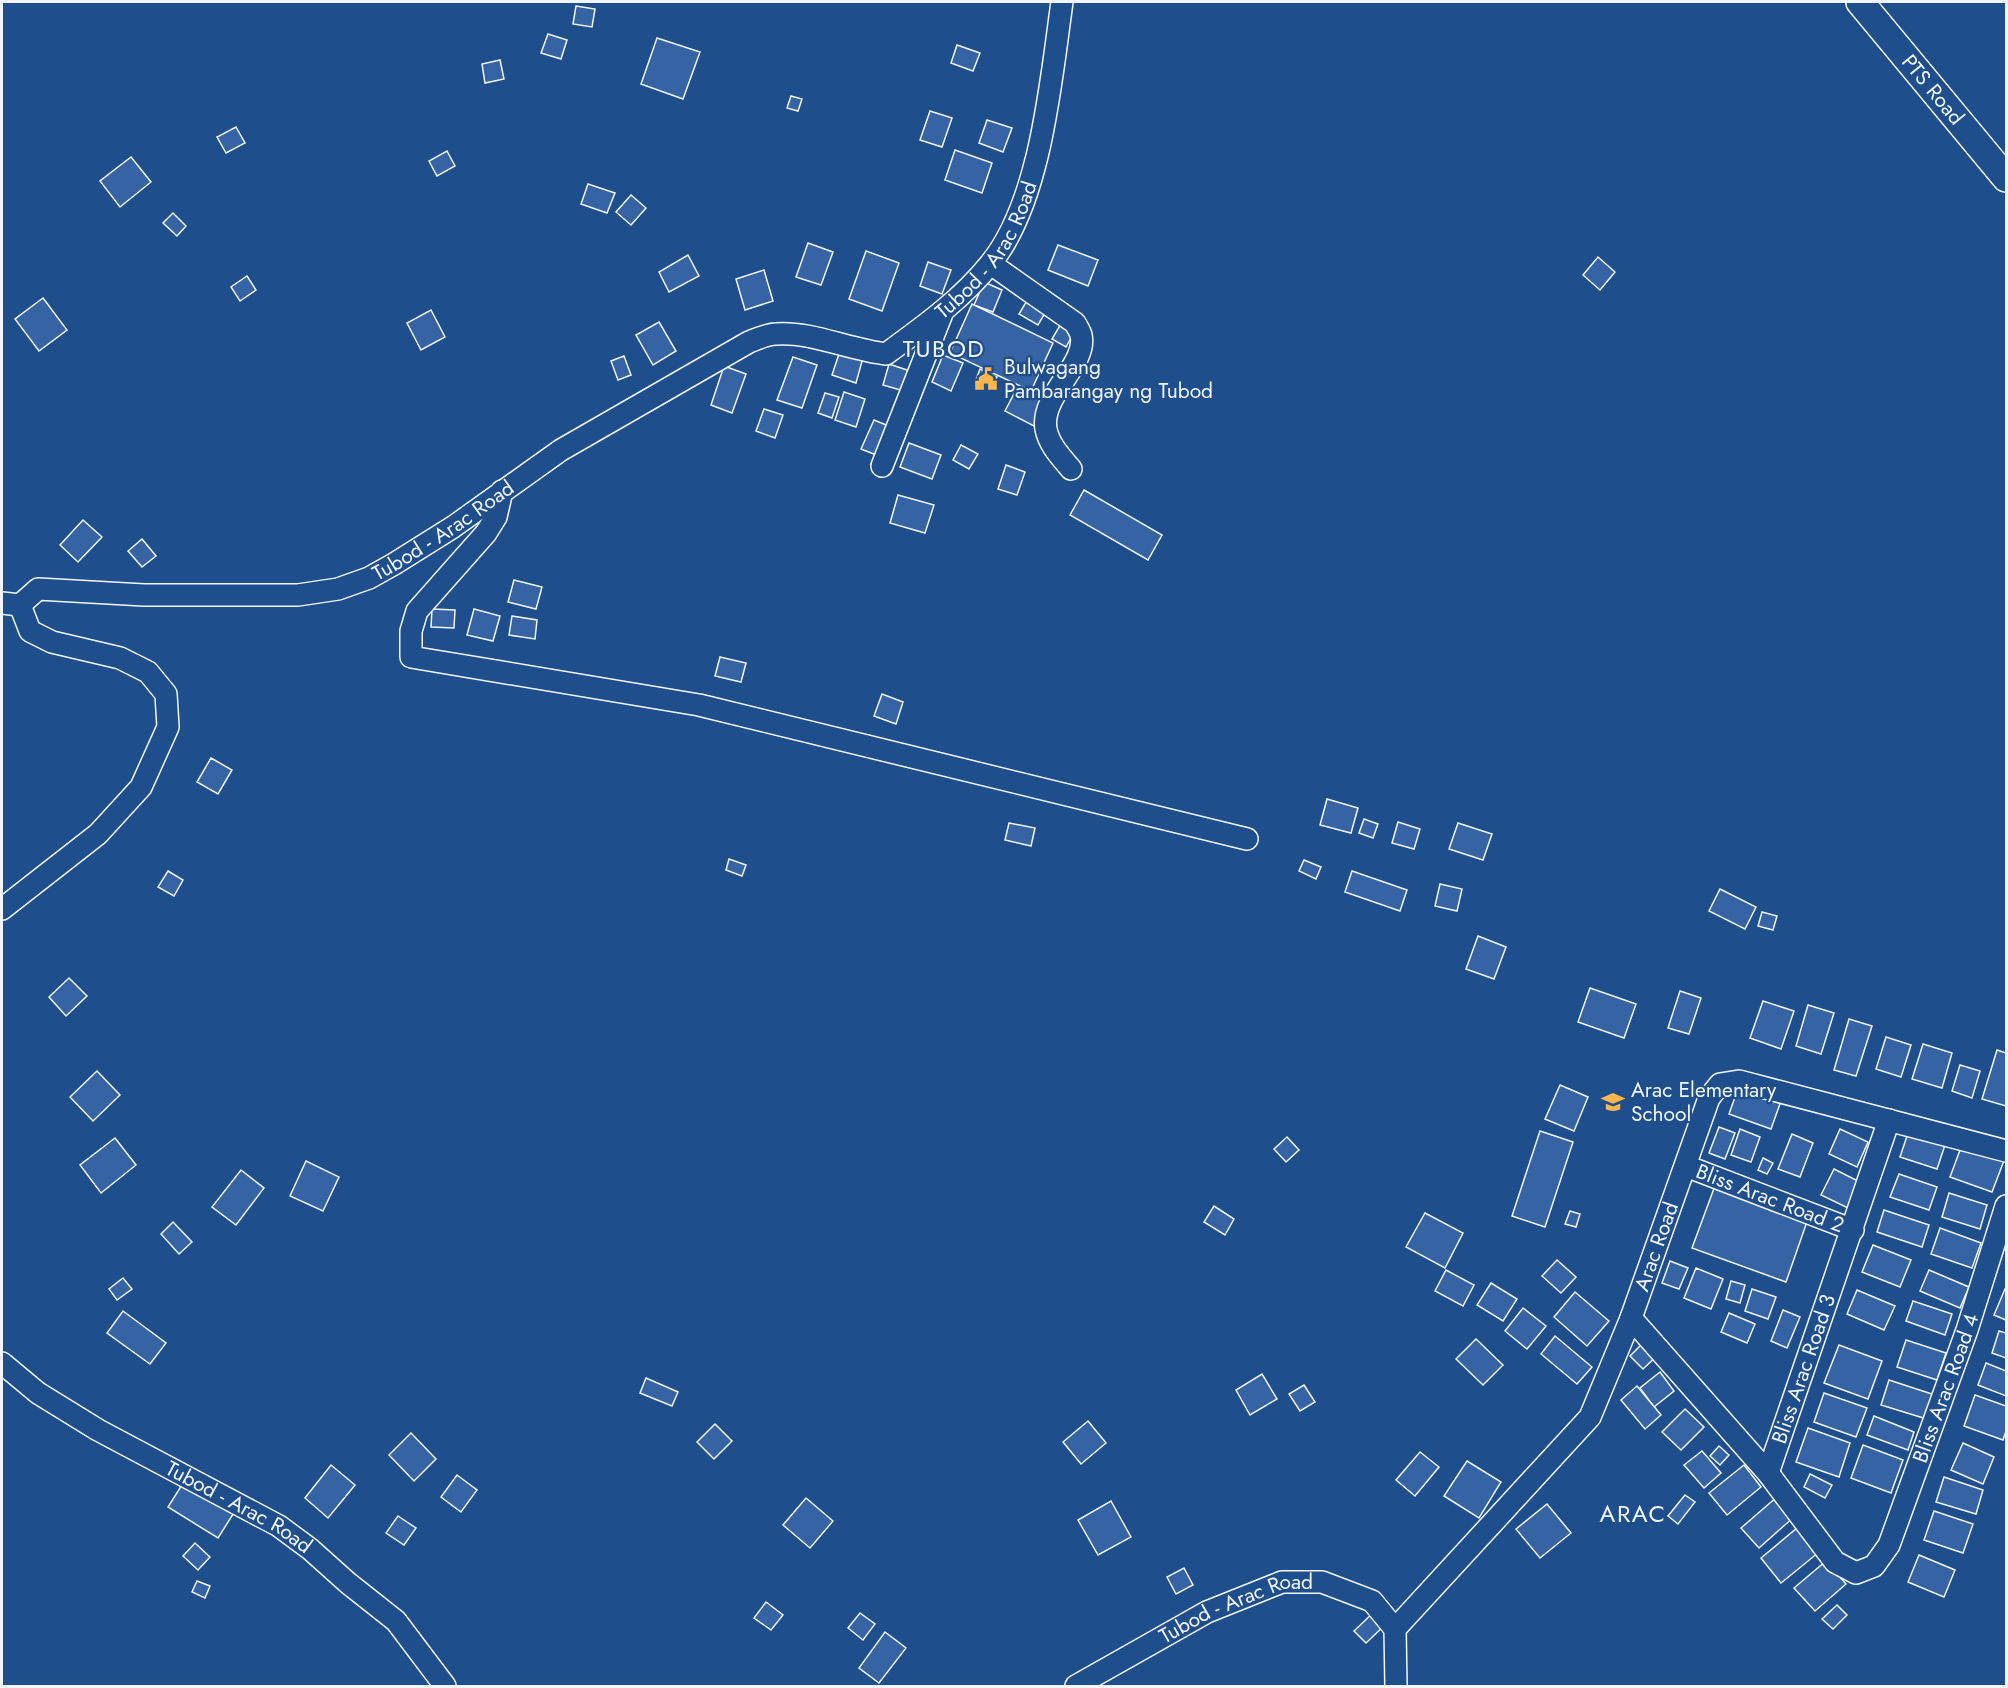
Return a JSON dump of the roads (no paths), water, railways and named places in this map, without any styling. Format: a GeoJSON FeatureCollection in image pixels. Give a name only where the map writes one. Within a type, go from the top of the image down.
{"type":"FeatureCollection","features":[{"type":"Feature","properties":{"kind":"main road","name":"PTS Road"},"geometry":{"type":"LineString","coordinates":[[1860,2],[2007,178]]}},
{"type":"Feature","properties":{"kind":"street","name":"Tubod - Arac Road"},"geometry":{"type":"LineString","coordinates":[[2,909],[98,834],[141,787],[168,727],[166,694],[148,672],[120,658],[52,642],[30,631],[10,604],[38,589],[144,594],[298,595],[338,590],[369,578],[394,564],[453,527],[561,450],[749,342],[774,333],[804,335],[856,351],[886,354],[944,311],[991,264],[1017,220],[1032,170],[1049,97],[1062,2]]}},
{"type":"Feature","properties":{"kind":"street"},"geometry":{"type":"LineString","coordinates":[[991,264],[1075,323],[1082,336],[1079,353],[1050,402],[1046,428],[1053,448],[1071,469]]}},
{"type":"Feature","properties":{"kind":"street"},"geometry":{"type":"LineString","coordinates":[[882,466],[944,311]]}},
{"type":"Feature","properties":{"kind":"street"},"geometry":{"type":"LineString","coordinates":[[502,491],[496,517],[486,533],[417,611],[411,631],[411,657],[699,705],[1246,839]]}},
{"type":"Feature","properties":{"kind":"street","name":"Arac Road"},"geometry":{"type":"LineString","coordinates":[[1395,1629],[1590,1418],[1631,1318],[1709,1098],[1720,1084],[1738,1081],[2007,1151]]}},
{"type":"Feature","properties":{"kind":"street","name":"Bliss Arac Road 3"},"geometry":{"type":"LineString","coordinates":[[1874,1566],[1856,1573],[1835,1562],[1768,1473],[1889,1120]]}},
{"type":"Feature","properties":{"kind":"street","name":"Bliss Arac Road 2"},"geometry":{"type":"LineString","coordinates":[[1686,1166],[1853,1230]]}},
{"type":"Feature","properties":{"kind":"street","name":"Bliss Arac Road 4"},"geometry":{"type":"LineString","coordinates":[[1874,1566],[1889,1545],[1967,1330],[2007,1206]]}},
{"type":"Feature","properties":{"kind":"street"},"geometry":{"type":"LineString","coordinates":[[1631,1318],[1768,1473]]}},
{"type":"Feature","properties":{"kind":"street","name":"Tubod - Arac Road"},"geometry":{"type":"LineString","coordinates":[[2,1363],[38,1393],[98,1430],[171,1467],[294,1538],[396,1621],[446,1686]]}},
{"type":"Feature","properties":{"kind":"street","name":"Tubod - Arac Road"},"geometry":{"type":"LineString","coordinates":[[1076,1686],[1207,1612],[1282,1582],[1322,1581],[1372,1601],[1395,1629]]}},
{"type":"Feature","properties":{"kind":"street"},"geometry":{"type":"LineString","coordinates":[[1395,1629],[1396,1686]]}},
{"type":"Feature","properties":{"kind":"place","name":"Bulwagang Pambarangay ng Tubod"},"geometry":{"type":"Point","coordinates":[986,379]}},
{"type":"Feature","properties":{"kind":"place","name":"Arac Elementary School"},"geometry":{"type":"Point","coordinates":[1613,1102]}},
{"type":"Feature","properties":{"kind":"district","name":"TUBOD"},"geometry":{"type":"Point","coordinates":[944,349]}},
{"type":"Feature","properties":{"kind":"district","name":"ARAC"},"geometry":{"type":"Point","coordinates":[1633,1514]}}]}
